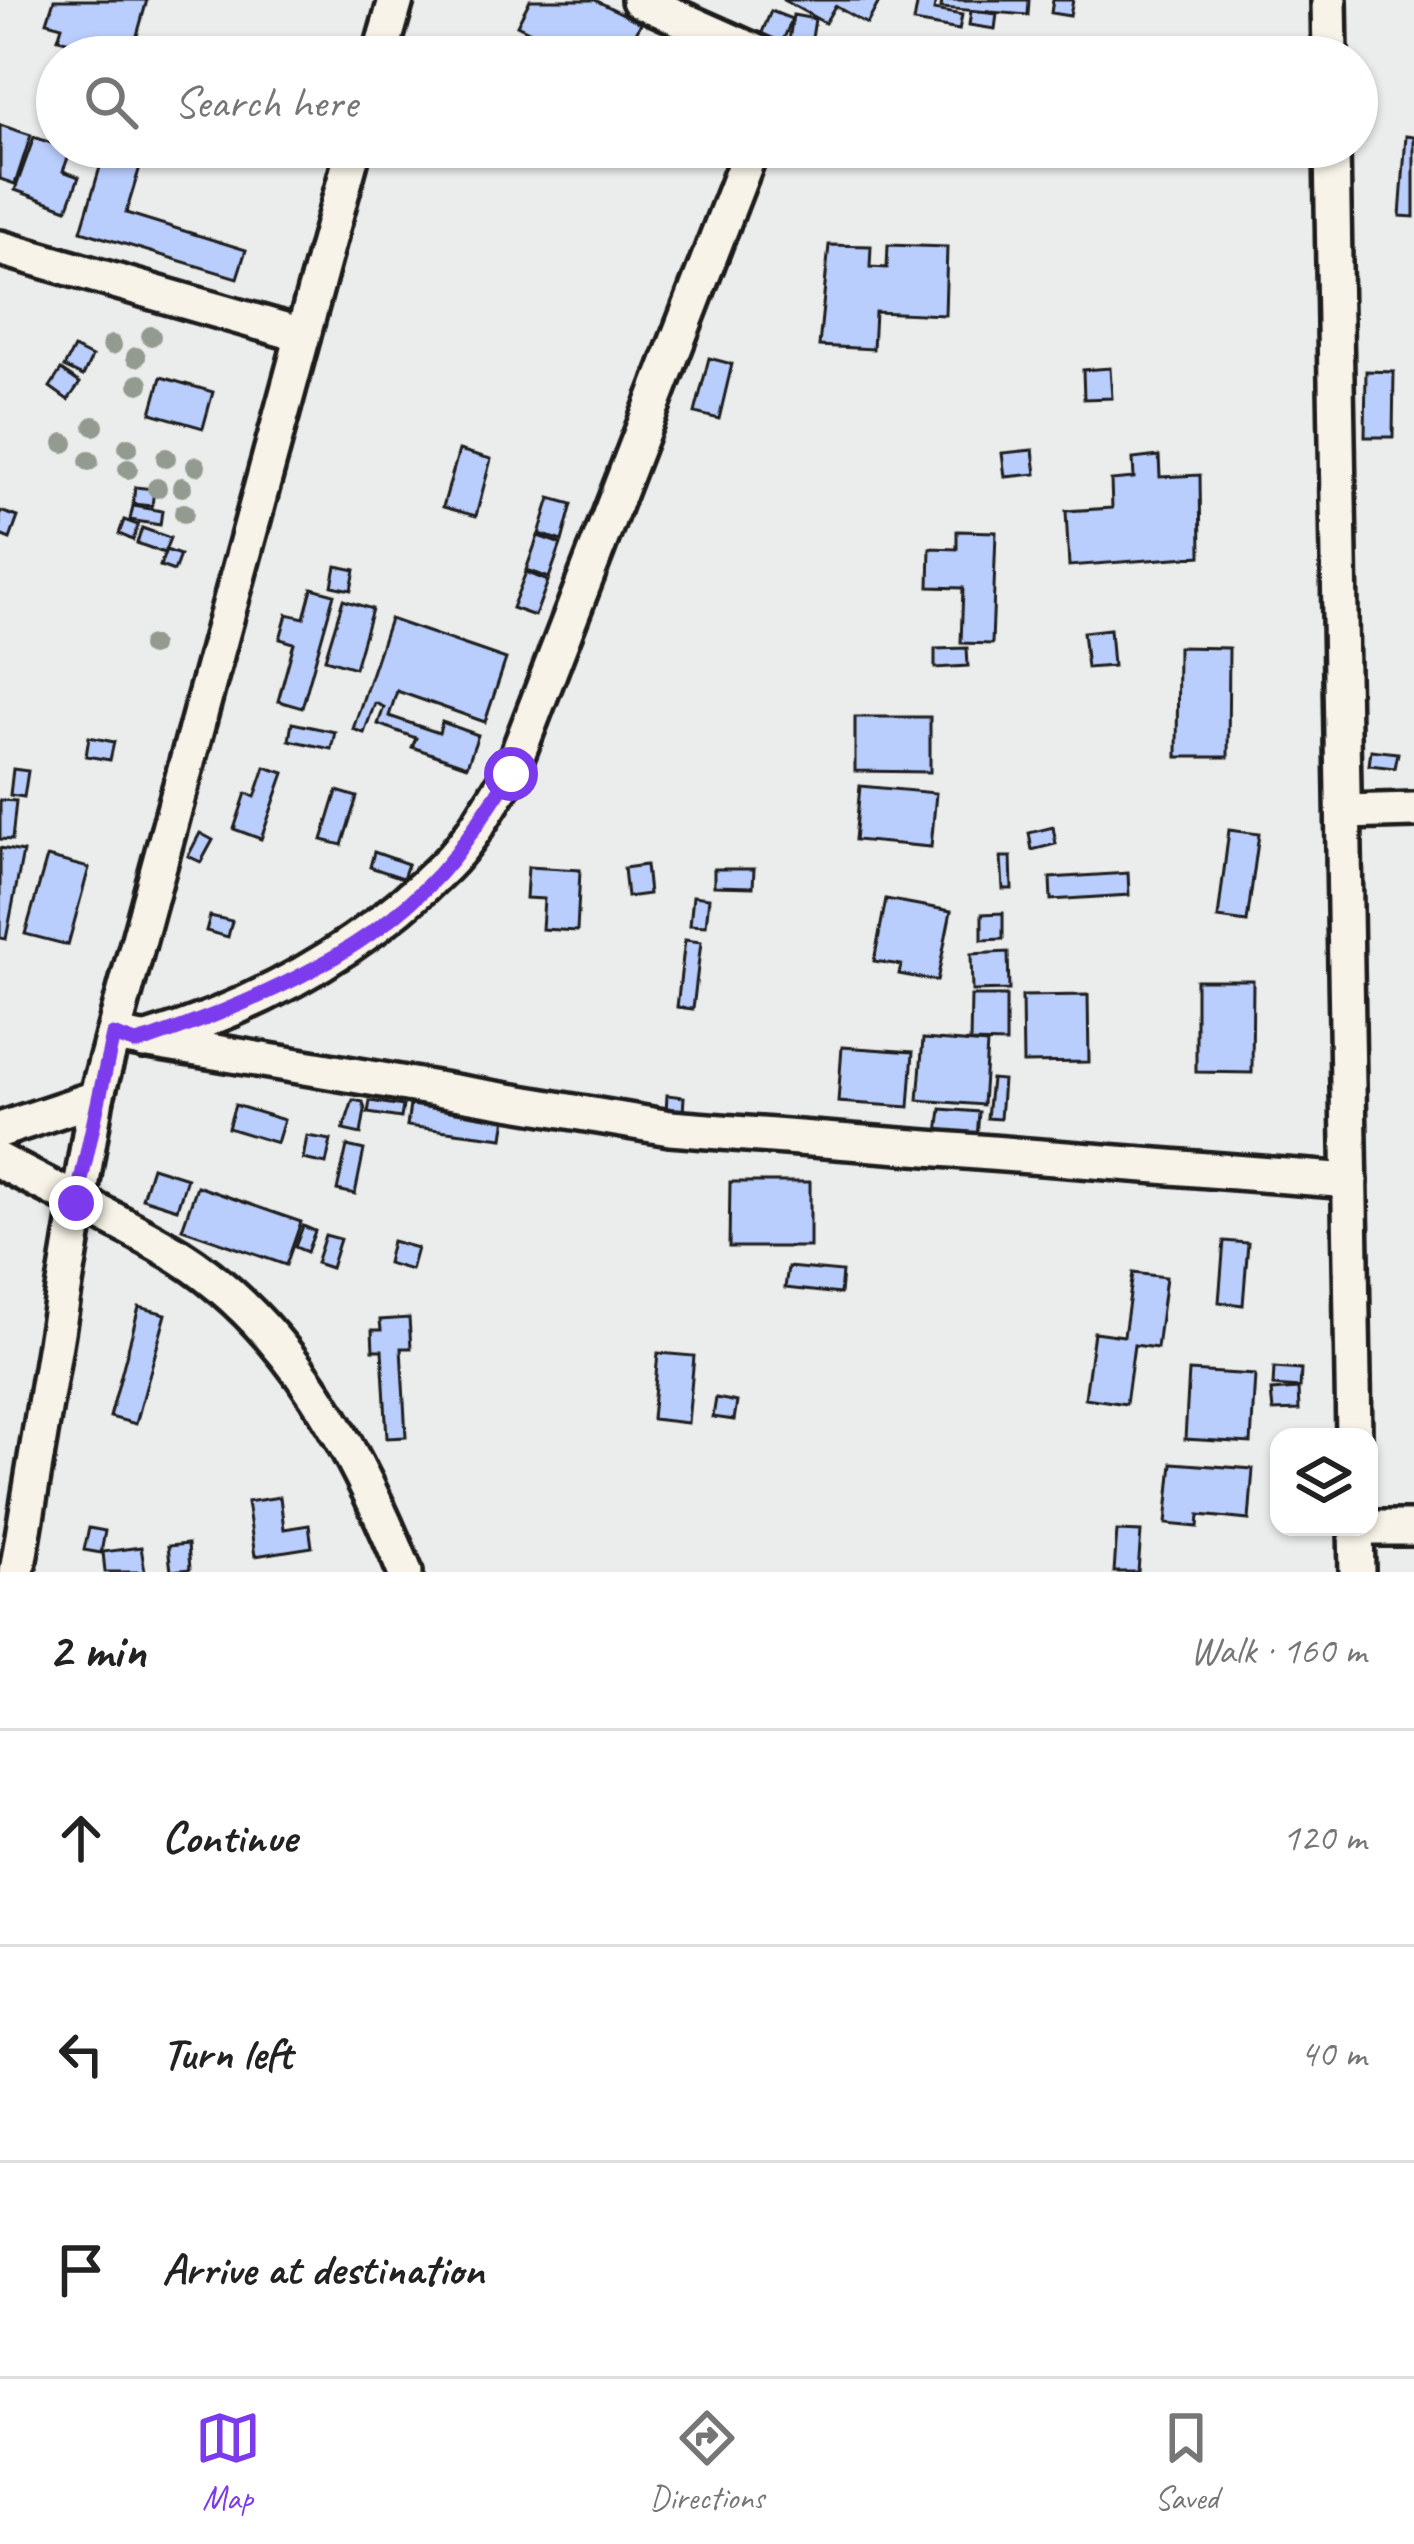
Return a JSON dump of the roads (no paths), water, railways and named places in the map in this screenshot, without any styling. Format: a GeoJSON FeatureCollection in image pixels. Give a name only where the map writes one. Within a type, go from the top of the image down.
{"type":"FeatureCollection","features":[{"type":"Feature","properties":{"kind":"street"},"geometry":{"type":"LineString","coordinates":[[386,36],[395,0]]}},
{"type":"Feature","properties":{"kind":"street"},"geometry":{"type":"LineString","coordinates":[[639,0],[720,36]]}},
{"type":"Feature","properties":{"kind":"street"},"geometry":{"type":"LineString","coordinates":[[1329,0],[1330,36]]}},
{"type":"Feature","properties":{"kind":"street"},"geometry":{"type":"LineString","coordinates":[[17,1572],[96,1098],[125,1039],[348,168]]}},
{"type":"Feature","properties":{"kind":"street"},"geometry":{"type":"LineString","coordinates":[[125,1039],[233,1010],[312,970],[369,933],[449,862],[511,774],[744,168]]}},
{"type":"Feature","properties":{"kind":"street"},"geometry":{"type":"LineString","coordinates":[[1332,168],[1354,1428]]}},
{"type":"Feature","properties":{"kind":"street"},"geometry":{"type":"LineString","coordinates":[[0,248],[302,335]]}},
{"type":"Feature","properties":{"kind":"street"},"geometry":{"type":"LineString","coordinates":[[1344,812],[1414,810]]}},
{"type":"Feature","properties":{"kind":"street"},"geometry":{"type":"LineString","coordinates":[[125,1039],[670,1128],[1350,1181]]}},
{"type":"Feature","properties":{"kind":"street"},"geometry":{"type":"LineString","coordinates":[[0,1130],[96,1098]]}},
{"type":"Feature","properties":{"kind":"street"},"geometry":{"type":"LineString","coordinates":[[0,1161],[178,1256],[244,1310],[290,1362],[358,1460],[405,1572]]}},
{"type":"Feature","properties":{"kind":"street"},"geometry":{"type":"LineString","coordinates":[[1378,1527],[1414,1528]]}},
{"type":"Feature","properties":{"kind":"street"},"geometry":{"type":"LineString","coordinates":[[1356,1536],[1357,1572]]}}]}
